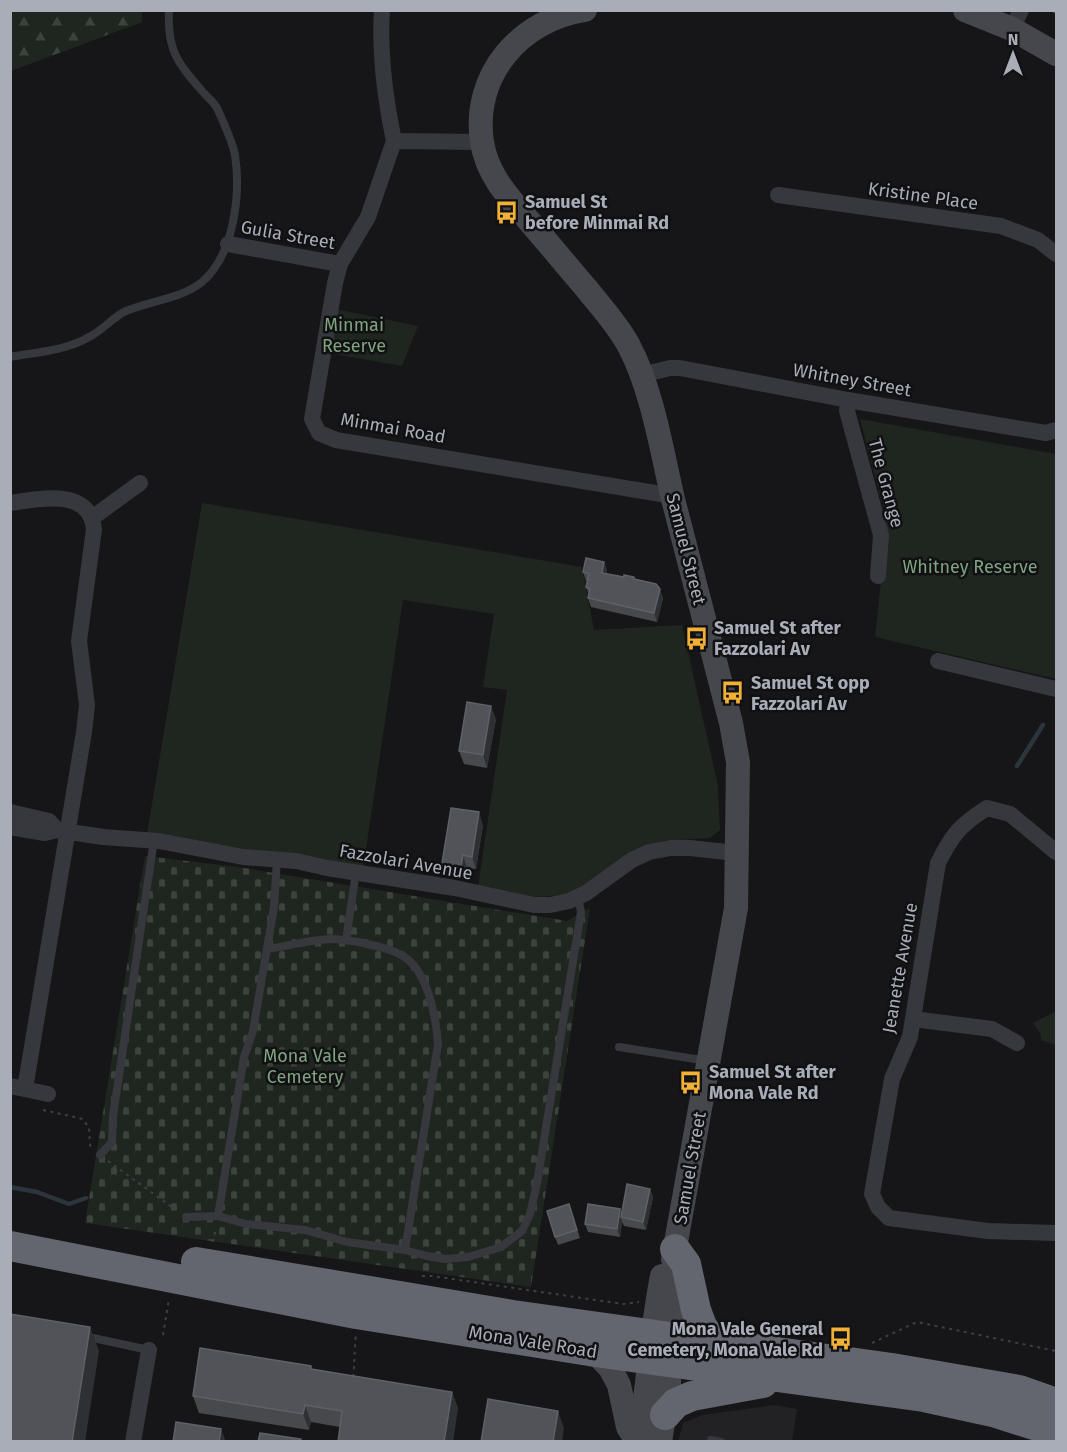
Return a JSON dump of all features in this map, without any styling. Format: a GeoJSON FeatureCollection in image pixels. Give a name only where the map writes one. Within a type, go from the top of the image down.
{"type":"FeatureCollection","features":[{"type":"Feature","properties":{"kind":"highway","name":"Mona Vale Road"},"geometry":{"type":"LineString","coordinates":[[10,1226],[206,1264],[513,1315],[776,1377],[955,1403],[1013,1417],[1056,1432]]}},
{"type":"Feature","properties":{"kind":"highway","name":"Mona Vale Road"},"geometry":{"type":"LineString","coordinates":[[10,1246],[356,1314],[595,1352],[661,1349],[712,1343],[976,1381],[1019,1390],[1056,1403]]}},
{"type":"Feature","properties":{"kind":"highway"},"geometry":{"type":"LineString","coordinates":[[674,1254],[686,1264],[696,1310],[712,1343]]}},
{"type":"Feature","properties":{"kind":"highway"},"geometry":{"type":"LineString","coordinates":[[662,1428],[676,1403],[692,1396],[759,1386],[776,1377]]}},
{"type":"Feature","properties":{"kind":"street"},"geometry":{"type":"LineString","coordinates":[[382,10],[380,38],[383,78],[394,141],[482,142]]}},
{"type":"Feature","properties":{"kind":"street","name":"Samuel Street"},"geometry":{"type":"LineString","coordinates":[[585,10],[555,18],[524,35],[502,57],[484,93],[480,121],[482,142],[495,179],[630,347],[641,375],[661,446],[736,742],[738,779],[736,908],[674,1254],[677,1274],[661,1349]]}},
{"type":"Feature","properties":{"kind":"street"},"geometry":{"type":"LineString","coordinates":[[965,10],[1017,20],[1056,54]]}},
{"type":"Feature","properties":{"kind":"street","name":"Minmai Road"},"geometry":{"type":"LineString","coordinates":[[394,141],[368,217],[340,264],[335,283],[312,419],[319,433],[336,440],[673,496]]}},
{"type":"Feature","properties":{"kind":"street","name":"Kristine Place"},"geometry":{"type":"LineString","coordinates":[[778,195],[1002,226],[1038,240],[1056,254]]}},
{"type":"Feature","properties":{"kind":"street","name":"Gulia Street"},"geometry":{"type":"LineString","coordinates":[[228,244],[340,264]]}},
{"type":"Feature","properties":{"kind":"street","name":"Whitney Street"},"geometry":{"type":"LineString","coordinates":[[641,375],[680,368],[848,400],[1046,433],[1056,430]]}},
{"type":"Feature","properties":{"kind":"street","name":"The Grange"},"geometry":{"type":"LineString","coordinates":[[848,400],[847,411],[881,535],[878,576]]}},
{"type":"Feature","properties":{"kind":"street"},"geometry":{"type":"LineString","coordinates":[[92,518],[140,483]]}},
{"type":"Feature","properties":{"kind":"street"},"geometry":{"type":"LineString","coordinates":[[10,503],[48,498],[72,500],[86,509],[92,518],[94,529],[79,641],[87,705],[84,732],[62,831],[22,1088],[48,1094]]}},
{"type":"Feature","properties":{"kind":"street"},"geometry":{"type":"LineString","coordinates":[[938,661],[1056,689]]}},
{"type":"Feature","properties":{"kind":"street","name":"Jeanette Avenue"},"geometry":{"type":"LineString","coordinates":[[1056,852],[1010,814],[987,808],[965,822],[950,839],[938,863],[910,1037],[892,1079],[872,1194],[878,1207],[889,1218],[988,1231],[1056,1233]]}},
{"type":"Feature","properties":{"kind":"street","name":"Fazzolari Avenue"},"geometry":{"type":"LineString","coordinates":[[10,812],[49,820],[62,831]]}},
{"type":"Feature","properties":{"kind":"street","name":"Fazzolari Avenue"},"geometry":{"type":"LineString","coordinates":[[10,827],[45,833],[62,831],[103,837],[154,840],[454,888],[534,905],[550,905],[578,897],[632,860],[649,852],[671,848],[690,848],[736,853]]}},
{"type":"Feature","properties":{"kind":"street"},"geometry":{"type":"LineString","coordinates":[[913,1019],[992,1029],[1017,1043]]}},
{"type":"Feature","properties":{"kind":"street"},"geometry":{"type":"LineString","coordinates":[[661,1349],[669,1386],[662,1428]]}},
{"type":"Feature","properties":{"kind":"street"},"geometry":{"type":"LineString","coordinates":[[638,1442],[661,1349]]}},
{"type":"Feature","properties":{"kind":"street"},"geometry":{"type":"LineString","coordinates":[[133,1442],[149,1350]]}},
{"type":"Feature","properties":{"kind":"street"},"geometry":{"type":"LineString","coordinates":[[595,1352],[610,1368],[619,1385],[628,1427],[638,1442]]}},
{"type":"Feature","properties":{"kind":"lane"},"geometry":{"type":"LineString","coordinates":[[10,357],[63,349],[90,337],[123,311],[170,297],[200,284],[216,268],[228,244],[234,208],[236,173],[234,153],[216,106],[173,54],[168,28],[169,10]]}},
{"type":"Feature","properties":{"kind":"lane"},"geometry":{"type":"LineString","coordinates":[[100,1155],[111,1142],[154,840]]}},
{"type":"Feature","properties":{"kind":"lane"},"geometry":{"type":"LineString","coordinates":[[218,1216],[244,1057],[253,1031],[274,907],[277,859]]}},
{"type":"Feature","properties":{"kind":"lane"},"geometry":{"type":"LineString","coordinates":[[346,940],[356,873]]}},
{"type":"Feature","properties":{"kind":"lane"},"geometry":{"type":"LineString","coordinates":[[186,1217],[218,1216],[246,1224],[305,1230],[347,1242],[405,1250],[446,1259],[468,1257],[501,1247],[522,1231],[530,1214],[537,1183],[581,912],[578,897]]}},
{"type":"Feature","properties":{"kind":"lane"},"geometry":{"type":"LineString","coordinates":[[267,949],[329,939],[381,947],[404,957],[414,966],[424,983],[436,1024],[438,1044],[405,1250]]}},
{"type":"Feature","properties":{"kind":"lane"},"geometry":{"type":"LineString","coordinates":[[619,1047],[709,1061]]}},
{"type":"Feature","properties":{"kind":"lane"},"geometry":{"type":"LineString","coordinates":[[93,1338],[149,1350]]}},
{"type":"Feature","properties":{"kind":"lane"},"geometry":{"type":"LineString","coordinates":[[711,1440],[721,1442]]}},
{"type":"Feature","properties":{"kind":"path"},"geometry":{"type":"LineString","coordinates":[[22,1088],[34,1108],[83,1119],[89,1128],[90,1145],[100,1155],[186,1217]]}},
{"type":"Feature","properties":{"kind":"path"},"geometry":{"type":"LineString","coordinates":[[163,1335],[170,1291]]}},
{"type":"Feature","properties":{"kind":"path"},"geometry":{"type":"LineString","coordinates":[[632,1304],[632,1309]]}},
{"type":"Feature","properties":{"kind":"path"},"geometry":{"type":"LineString","coordinates":[[870,1345],[917,1322],[1056,1351]]}},
{"type":"Feature","properties":{"kind":"path"},"geometry":{"type":"LineString","coordinates":[[352,1380],[356,1358],[354,1349],[357,1326]]}},
{"type":"Feature","properties":{"kind":"shaded area"},"geometry":{"type":"Polygon","coordinates":[[[774,1405],[797,1409],[792,1441],[678,1442],[683,1423],[702,1415],[774,1405]]]}},
{"type":"Feature","properties":{"kind":"green space"},"geometry":{"type":"Polygon","coordinates":[[[11,10],[142,11],[142,22],[11,71],[11,10]]]}},
{"type":"Feature","properties":{"kind":"green space","name":"Minmai Reserve"},"geometry":{"type":"Polygon","coordinates":[[[335,309],[418,326],[402,366],[328,353],[335,309]]]}},
{"type":"Feature","properties":{"kind":"green space","name":"Whitney Reserve"},"geometry":{"type":"Polygon","coordinates":[[[860,419],[1056,454],[1056,679],[875,637],[887,523],[860,419]]]}},
{"type":"Feature","properties":{"kind":"green space"},"geometry":{"type":"Polygon","coordinates":[[[202,503],[582,567],[594,630],[682,625],[718,786],[720,830],[710,838],[665,841],[637,850],[568,895],[533,897],[478,887],[507,690],[483,687],[494,614],[403,600],[363,870],[147,834],[202,503]]]}},
{"type":"Feature","properties":{"kind":"green space","name":"Mona Vale Cemetery"},"geometry":{"type":"Polygon","coordinates":[[[145,856],[238,867],[567,921],[590,908],[531,1287],[85,1223],[145,856]]]}},
{"type":"Feature","properties":{"kind":"green space"},"geometry":{"type":"Polygon","coordinates":[[[1056,1011],[1056,1045],[1041,1040],[1040,1033],[1033,1023],[1056,1011]]]}},
{"type":"Feature","properties":{"kind":"building"},"geometry":{"type":"Polygon","coordinates":[[[586,558],[604,562],[602,573],[634,577],[634,579],[656,584],[660,589],[654,613],[588,598],[590,589],[586,587],[589,574],[583,572],[586,558]]]}},
{"type":"Feature","properties":{"kind":"building"},"geometry":{"type":"Polygon","coordinates":[[[467,702],[491,706],[483,755],[459,751],[467,702]]]}},
{"type":"Feature","properties":{"kind":"building"},"geometry":{"type":"Polygon","coordinates":[[[451,808],[479,812],[472,857],[463,855],[461,867],[442,863],[451,808]]]}},
{"type":"Feature","properties":{"kind":"building"},"geometry":{"type":"Polygon","coordinates":[[[627,1184],[650,1189],[643,1222],[621,1217],[627,1184]]]}},
{"type":"Feature","properties":{"kind":"building"},"geometry":{"type":"Polygon","coordinates":[[[569,1204],[577,1230],[555,1237],[547,1211],[569,1204]]]}},
{"type":"Feature","properties":{"kind":"building"},"geometry":{"type":"Polygon","coordinates":[[[588,1204],[620,1209],[617,1229],[585,1224],[588,1204]]]}},
{"type":"Feature","properties":{"kind":"building"},"geometry":{"type":"Polygon","coordinates":[[[10,1314],[90,1327],[72,1442],[10,1442],[10,1314]]]}},
{"type":"Feature","properties":{"kind":"building"},"geometry":{"type":"Polygon","coordinates":[[[200,1348],[452,1392],[444,1442],[338,1442],[342,1411],[305,1405],[303,1414],[193,1396],[200,1348]]]}},
{"type":"Feature","properties":{"kind":"building"},"geometry":{"type":"Polygon","coordinates":[[[488,1399],[558,1411],[553,1442],[481,1442],[488,1399]]]}},
{"type":"Feature","properties":{"kind":"building"},"geometry":{"type":"Polygon","coordinates":[[[176,1422],[221,1429],[219,1442],[173,1442],[176,1422]]]}},
{"type":"Feature","properties":{"kind":"building"},"geometry":{"type":"Polygon","coordinates":[[[260,1433],[301,1439],[300,1442],[258,1442],[260,1433]]]}},
{"type":"Feature","properties":{"kind":"waterway"},"geometry":{"type":"LineString","coordinates":[[1017,766],[1043,725]]}},
{"type":"Feature","properties":{"kind":"waterway"},"geometry":{"type":"LineString","coordinates":[[10,1187],[37,1192],[69,1204],[86,1198]]}},
{"type":"Feature","properties":{"kind":"place","name":"Samuel St before Minmai Rd"},"geometry":{"type":"Point","coordinates":[507,212]}},
{"type":"Feature","properties":{"kind":"place","name":"Samuel St after Fazzolari Av"},"geometry":{"type":"Point","coordinates":[696,638]}},
{"type":"Feature","properties":{"kind":"place","name":"Samuel St opp Fazzolari Av"},"geometry":{"type":"Point","coordinates":[733,693]}},
{"type":"Feature","properties":{"kind":"place","name":"Samuel St after Mona Vale Rd"},"geometry":{"type":"Point","coordinates":[691,1082]}},
{"type":"Feature","properties":{"kind":"place","name":"Mona Vale General Cemetery, Mona Vale Rd"},"geometry":{"type":"Point","coordinates":[841,1339]}}]}
